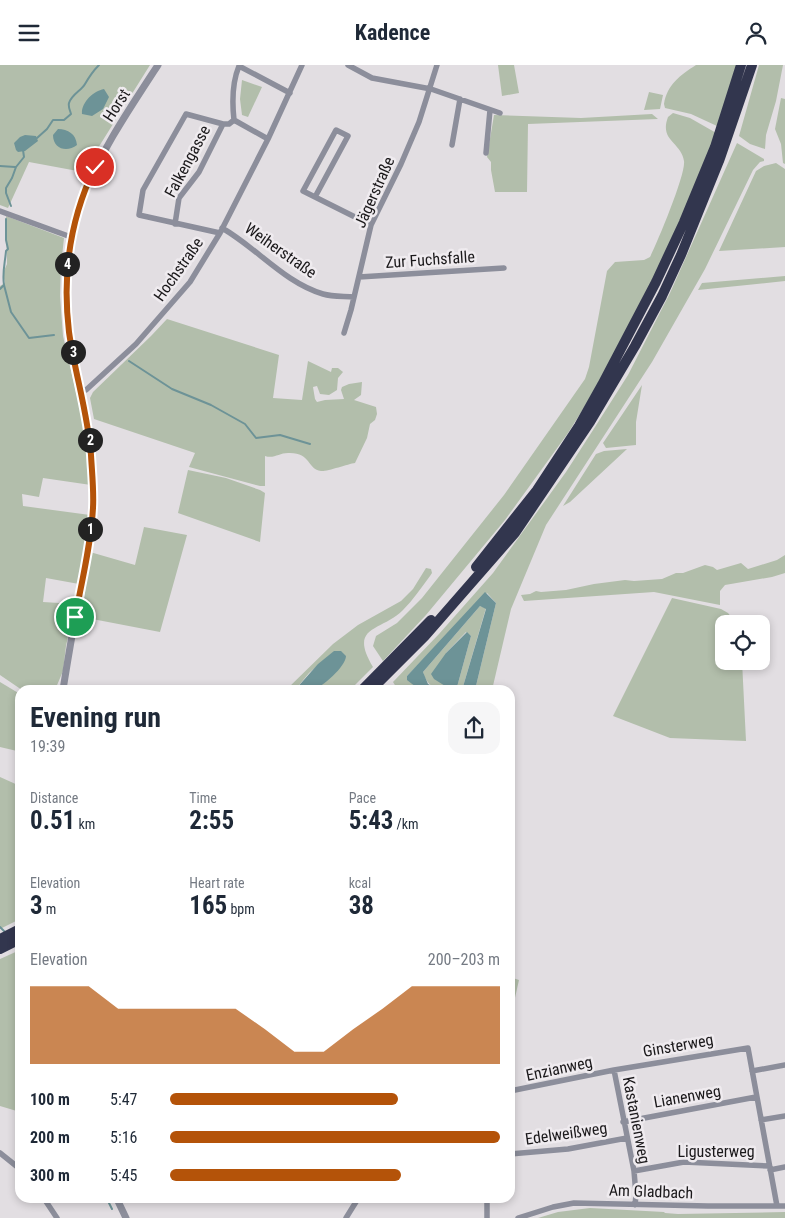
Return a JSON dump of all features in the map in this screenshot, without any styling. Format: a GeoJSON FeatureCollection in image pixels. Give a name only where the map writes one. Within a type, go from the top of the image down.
{"type":"FeatureCollection","features":[{"type":"Feature","properties":{"kind":"highway"},"geometry":{"type":"LineString","coordinates":[[367,685],[428,623],[494,547],[537,490],[579,426],[656,282],[684,222],[715,147],[741,65]]}},
{"type":"Feature","properties":{"kind":"highway"},"geometry":{"type":"LineString","coordinates":[[376,685],[425,636],[514,533],[590,422],[635,346],[662,296],[681,255],[719,161],[752,65]]}},
{"type":"Feature","properties":{"kind":"highway"},"geometry":{"type":"LineString","coordinates":[[0,939],[15,932]]}},
{"type":"Feature","properties":{"kind":"highway"},"geometry":{"type":"LineString","coordinates":[[0,949],[15,942]]}},
{"type":"Feature","properties":{"kind":"street","name":"Horst"},"geometry":{"type":"LineString","coordinates":[[64,685],[93,508],[90,442],[70,333],[67,303],[66,279],[71,237],[85,190],[95,167],[117,128],[158,65]]}},
{"type":"Feature","properties":{"kind":"street","name":"Hochstraße"},"geometry":{"type":"LineString","coordinates":[[81,389],[86,390],[136,344],[190,282],[221,230],[268,139],[302,65]]}},
{"type":"Feature","properties":{"kind":"street"},"geometry":{"type":"LineString","coordinates":[[348,65],[360,68],[372,78],[431,89],[500,113]]}},
{"type":"Feature","properties":{"kind":"street","name":"Jägerstraße"},"geometry":{"type":"LineString","coordinates":[[344,333],[372,225],[403,160],[431,89],[437,65]]}},
{"type":"Feature","properties":{"kind":"street"},"geometry":{"type":"LineString","coordinates":[[268,139],[234,120],[232,103],[235,76],[239,66],[290,93]]}},
{"type":"Feature","properties":{"kind":"street"},"geometry":{"type":"LineString","coordinates":[[452,145],[460,99]]}},
{"type":"Feature","properties":{"kind":"street"},"geometry":{"type":"LineString","coordinates":[[486,153],[490,110]]}},
{"type":"Feature","properties":{"kind":"street","name":"Weiherstraße"},"geometry":{"type":"LineString","coordinates":[[223,124],[186,114],[143,190],[139,215],[174,223],[221,230],[237,236],[302,285],[331,296],[354,297]]}},
{"type":"Feature","properties":{"kind":"street","name":"Falkengasse"},"geometry":{"type":"LineString","coordinates":[[174,223],[180,198],[199,172],[223,124],[229,124],[234,120]]}},
{"type":"Feature","properties":{"kind":"street"},"geometry":{"type":"LineString","coordinates":[[315,197],[348,136],[336,130],[303,191],[315,197],[372,225]]}},
{"type":"Feature","properties":{"kind":"street"},"geometry":{"type":"LineString","coordinates":[[0,211],[71,237]]}},
{"type":"Feature","properties":{"kind":"street","name":"Zur Fuchsfalle"},"geometry":{"type":"LineString","coordinates":[[359,277],[504,268]]}},
{"type":"Feature","properties":{"kind":"street","name":"Ginsterweg"},"geometry":{"type":"LineString","coordinates":[[614,1070],[748,1048],[752,1071]]}},
{"type":"Feature","properties":{"kind":"street"},"geometry":{"type":"LineString","coordinates":[[777,1206],[752,1071],[785,1065]]}},
{"type":"Feature","properties":{"kind":"street","name":"Enzianweg"},"geometry":{"type":"LineString","coordinates":[[515,1090],[614,1070]]}},
{"type":"Feature","properties":{"kind":"street","name":"Kastanienweg"},"geometry":{"type":"LineString","coordinates":[[614,1070],[634,1171],[636,1205]]}},
{"type":"Feature","properties":{"kind":"street","name":"Lianenweg"},"geometry":{"type":"LineString","coordinates":[[623,1122],[756,1097]]}},
{"type":"Feature","properties":{"kind":"street"},"geometry":{"type":"LineString","coordinates":[[761,1120],[785,1116]]}},
{"type":"Feature","properties":{"kind":"street","name":"Edelweißweg"},"geometry":{"type":"LineString","coordinates":[[515,1154],[568,1149],[626,1138]]}},
{"type":"Feature","properties":{"kind":"street"},"geometry":{"type":"LineString","coordinates":[[0,1153],[15,1165]]}},
{"type":"Feature","properties":{"kind":"street","name":"Ligusterweg"},"geometry":{"type":"LineString","coordinates":[[634,1171],[684,1162],[769,1168],[785,1167]]}},
{"type":"Feature","properties":{"kind":"street"},"geometry":{"type":"LineString","coordinates":[[47,1203],[57,1218]]}},
{"type":"Feature","properties":{"kind":"street"},"geometry":{"type":"LineString","coordinates":[[119,1203],[126,1218]]}},
{"type":"Feature","properties":{"kind":"street"},"geometry":{"type":"LineString","coordinates":[[346,1218],[355,1203]]}},
{"type":"Feature","properties":{"kind":"street"},"geometry":{"type":"LineString","coordinates":[[487,1203],[487,1218]]}},
{"type":"Feature","properties":{"kind":"street","name":"Am Gladbach"},"geometry":{"type":"LineString","coordinates":[[518,1218],[553,1207],[574,1203],[785,1206]]}},
{"type":"Feature","properties":{"kind":"green space"},"geometry":{"type":"Polygon","coordinates":[[[0,65],[150,65],[83,172],[29,162],[8,208],[0,205],[0,65]]]}},
{"type":"Feature","properties":{"kind":"green space"},"geometry":{"type":"Polygon","coordinates":[[[498,65],[514,65],[519,93],[502,96],[498,65]]]}},
{"type":"Feature","properties":{"kind":"green space"},"geometry":{"type":"Polygon","coordinates":[[[696,65],[738,65],[717,126],[691,114],[665,108],[664,104],[671,86],[696,65]]]}},
{"type":"Feature","properties":{"kind":"green space"},"geometry":{"type":"Polygon","coordinates":[[[759,65],[783,65],[776,101],[766,135],[765,149],[750,144],[739,136],[759,65]]]}},
{"type":"Feature","properties":{"kind":"green space"},"geometry":{"type":"Polygon","coordinates":[[[242,80],[262,87],[248,117],[242,115],[240,99],[242,80]]]}},
{"type":"Feature","properties":{"kind":"green space"},"geometry":{"type":"Polygon","coordinates":[[[649,92],[663,95],[660,109],[644,110],[649,92]]]}},
{"type":"Feature","properties":{"kind":"green space"},"geometry":{"type":"Polygon","coordinates":[[[781,98],[785,99],[785,164],[783,163],[781,144],[775,129],[781,98]]]}},
{"type":"Feature","properties":{"kind":"green space"},"geometry":{"type":"Polygon","coordinates":[[[673,113],[690,118],[718,134],[679,230],[595,390],[568,433],[505,520],[426,615],[383,661],[373,646],[376,636],[397,623],[422,598],[504,495],[585,379],[589,367],[607,271],[615,262],[644,260],[650,257],[681,180],[683,168],[684,161],[682,155],[666,131],[668,117],[673,113]]]}},
{"type":"Feature","properties":{"kind":"green space"},"geometry":{"type":"Polygon","coordinates":[[[652,114],[658,119],[528,124],[527,192],[495,192],[491,162],[487,157],[494,115],[581,118],[652,114]]]}},
{"type":"Feature","properties":{"kind":"green space"},"geometry":{"type":"Polygon","coordinates":[[[737,143],[764,159],[764,161],[760,162],[753,170],[705,269],[652,362],[546,525],[511,609],[493,685],[476,685],[496,603],[487,593],[407,676],[414,685],[395,685],[393,682],[493,573],[566,472],[628,375],[670,293],[737,143]]]}},
{"type":"Feature","properties":{"kind":"green space"},"geometry":{"type":"Polygon","coordinates":[[[776,163],[785,169],[785,247],[719,251],[756,171],[764,166],[776,163]]]}},
{"type":"Feature","properties":{"kind":"green space"},"geometry":{"type":"Polygon","coordinates":[[[6,216],[64,238],[60,296],[63,336],[88,444],[91,485],[43,478],[39,497],[22,494],[23,506],[90,515],[79,584],[46,578],[43,602],[75,604],[63,671],[57,685],[15,685],[0,675],[0,286],[5,283],[3,273],[7,264],[6,216]]]}},
{"type":"Feature","properties":{"kind":"green space"},"geometry":{"type":"Polygon","coordinates":[[[785,276],[785,281],[698,290],[702,283],[785,276]]]}},
{"type":"Feature","properties":{"kind":"green space"},"geometry":{"type":"Polygon","coordinates":[[[167,319],[279,355],[273,398],[302,400],[308,361],[331,372],[332,368],[338,368],[343,372],[338,378],[337,390],[329,395],[320,394],[317,386],[313,387],[317,402],[344,399],[342,387],[362,382],[361,395],[354,400],[376,407],[377,414],[375,420],[370,424],[367,438],[355,463],[321,471],[313,467],[301,455],[295,453],[285,453],[271,457],[265,456],[265,486],[260,486],[189,467],[195,453],[94,419],[90,398],[93,392],[167,319]]]}},
{"type":"Feature","properties":{"kind":"green space"},"geometry":{"type":"Polygon","coordinates":[[[642,385],[636,422],[636,445],[606,448],[603,443],[642,385]]]}},
{"type":"Feature","properties":{"kind":"green space"},"geometry":{"type":"Polygon","coordinates":[[[627,449],[570,502],[563,506],[596,454],[604,451],[627,449]]]}},
{"type":"Feature","properties":{"kind":"green space"},"geometry":{"type":"Polygon","coordinates":[[[188,470],[226,478],[265,493],[260,542],[178,513],[188,470]]]}},
{"type":"Feature","properties":{"kind":"green space"},"geometry":{"type":"Polygon","coordinates":[[[144,527],[187,535],[160,632],[82,617],[90,552],[135,565],[144,527]]]}},
{"type":"Feature","properties":{"kind":"green space"},"geometry":{"type":"Polygon","coordinates":[[[785,555],[785,573],[725,585],[720,591],[720,605],[654,592],[524,601],[521,595],[536,591],[566,590],[625,580],[662,579],[705,565],[717,570],[741,563],[748,569],[777,560],[785,555]]]}},
{"type":"Feature","properties":{"kind":"green space"},"geometry":{"type":"Polygon","coordinates":[[[426,568],[431,569],[432,573],[407,606],[394,617],[370,631],[366,636],[364,643],[366,653],[373,667],[355,685],[318,685],[325,659],[299,685],[291,685],[333,644],[358,625],[401,601],[413,589],[426,568]]]}},
{"type":"Feature","properties":{"kind":"green space"},"geometry":{"type":"Polygon","coordinates":[[[672,598],[721,609],[728,613],[730,615],[715,615],[715,670],[742,670],[746,741],[670,738],[613,716],[672,598]]]}},
{"type":"Feature","properties":{"kind":"green space"},"geometry":{"type":"Polygon","coordinates":[[[480,606],[486,608],[463,685],[458,685],[471,636],[466,632],[446,653],[450,685],[430,685],[423,672],[480,606]]]}},
{"type":"Feature","properties":{"kind":"green space"},"geometry":{"type":"Polygon","coordinates":[[[0,682],[15,691],[15,751],[0,747],[0,682]]]}},
{"type":"Feature","properties":{"kind":"green space"},"geometry":{"type":"Polygon","coordinates":[[[0,777],[15,784],[15,922],[0,929],[0,777]]]}},
{"type":"Feature","properties":{"kind":"green space"},"geometry":{"type":"Polygon","coordinates":[[[15,952],[15,1110],[0,1106],[0,959],[15,952]]]}},
{"type":"Feature","properties":{"kind":"green space"},"geometry":{"type":"Polygon","coordinates":[[[515,979],[519,980],[515,998],[515,979]]]}},
{"type":"Feature","properties":{"kind":"green space"},"geometry":{"type":"Polygon","coordinates":[[[590,1208],[678,1214],[785,1212],[785,1218],[538,1218],[558,1212],[590,1208]]]}},
{"type":"Feature","properties":{"kind":"water"},"geometry":{"type":"Polygon","coordinates":[[[104,89],[109,97],[103,109],[92,116],[82,114],[83,106],[89,98],[96,92],[104,89]]]}},
{"type":"Feature","properties":{"kind":"water"},"geometry":{"type":"Polygon","coordinates":[[[58,129],[71,133],[77,145],[65,149],[55,144],[53,135],[58,129]]]}},
{"type":"Feature","properties":{"kind":"water"},"geometry":{"type":"Polygon","coordinates":[[[25,135],[36,136],[38,141],[25,151],[18,152],[14,143],[25,135]]]}},
{"type":"Feature","properties":{"kind":"water"},"geometry":{"type":"Polygon","coordinates":[[[485,592],[496,603],[476,685],[463,685],[486,609],[480,606],[423,672],[430,685],[414,685],[407,680],[407,676],[485,592]]]}},
{"type":"Feature","properties":{"kind":"water"},"geometry":{"type":"Polygon","coordinates":[[[467,632],[471,636],[458,685],[444,685],[434,679],[431,674],[446,653],[467,632]]]}},
{"type":"Feature","properties":{"kind":"water"},"geometry":{"type":"Polygon","coordinates":[[[334,651],[341,651],[346,656],[342,665],[333,676],[322,685],[299,685],[318,664],[334,651]]]}},
{"type":"Feature","properties":{"kind":"waterway"},"geometry":{"type":"LineString","coordinates":[[37,138],[53,120],[64,120],[71,114],[70,100],[99,65]]}},
{"type":"Feature","properties":{"kind":"waterway"},"geometry":{"type":"LineString","coordinates":[[11,206],[6,188],[16,167],[24,157],[23,150]]}},
{"type":"Feature","properties":{"kind":"waterway"},"geometry":{"type":"LineString","coordinates":[[0,166],[15,167]]}},
{"type":"Feature","properties":{"kind":"waterway"},"geometry":{"type":"LineString","coordinates":[[0,289],[4,285],[3,276],[6,251],[8,249],[6,219]]}},
{"type":"Feature","properties":{"kind":"waterway"},"geometry":{"type":"LineString","coordinates":[[4,285],[11,312],[29,338],[54,335]]}},
{"type":"Feature","properties":{"kind":"waterway"},"geometry":{"type":"LineString","coordinates":[[129,361],[172,389],[211,405],[245,424],[256,438],[280,435],[310,444]]}},
{"type":"Feature","properties":{"kind":"waterway"},"geometry":{"type":"LineString","coordinates":[[0,927],[6,933]]}},
{"type":"Feature","properties":{"kind":"waterway"},"geometry":{"type":"LineString","coordinates":[[109,1203],[112,1209]]}},
{"type":"Feature","properties":{"kind":"route"},"geometry":{"type":"LineString","coordinates":[[75,617],[93,508],[90,442],[70,333],[66,279],[74,221],[95,167]]}}]}
